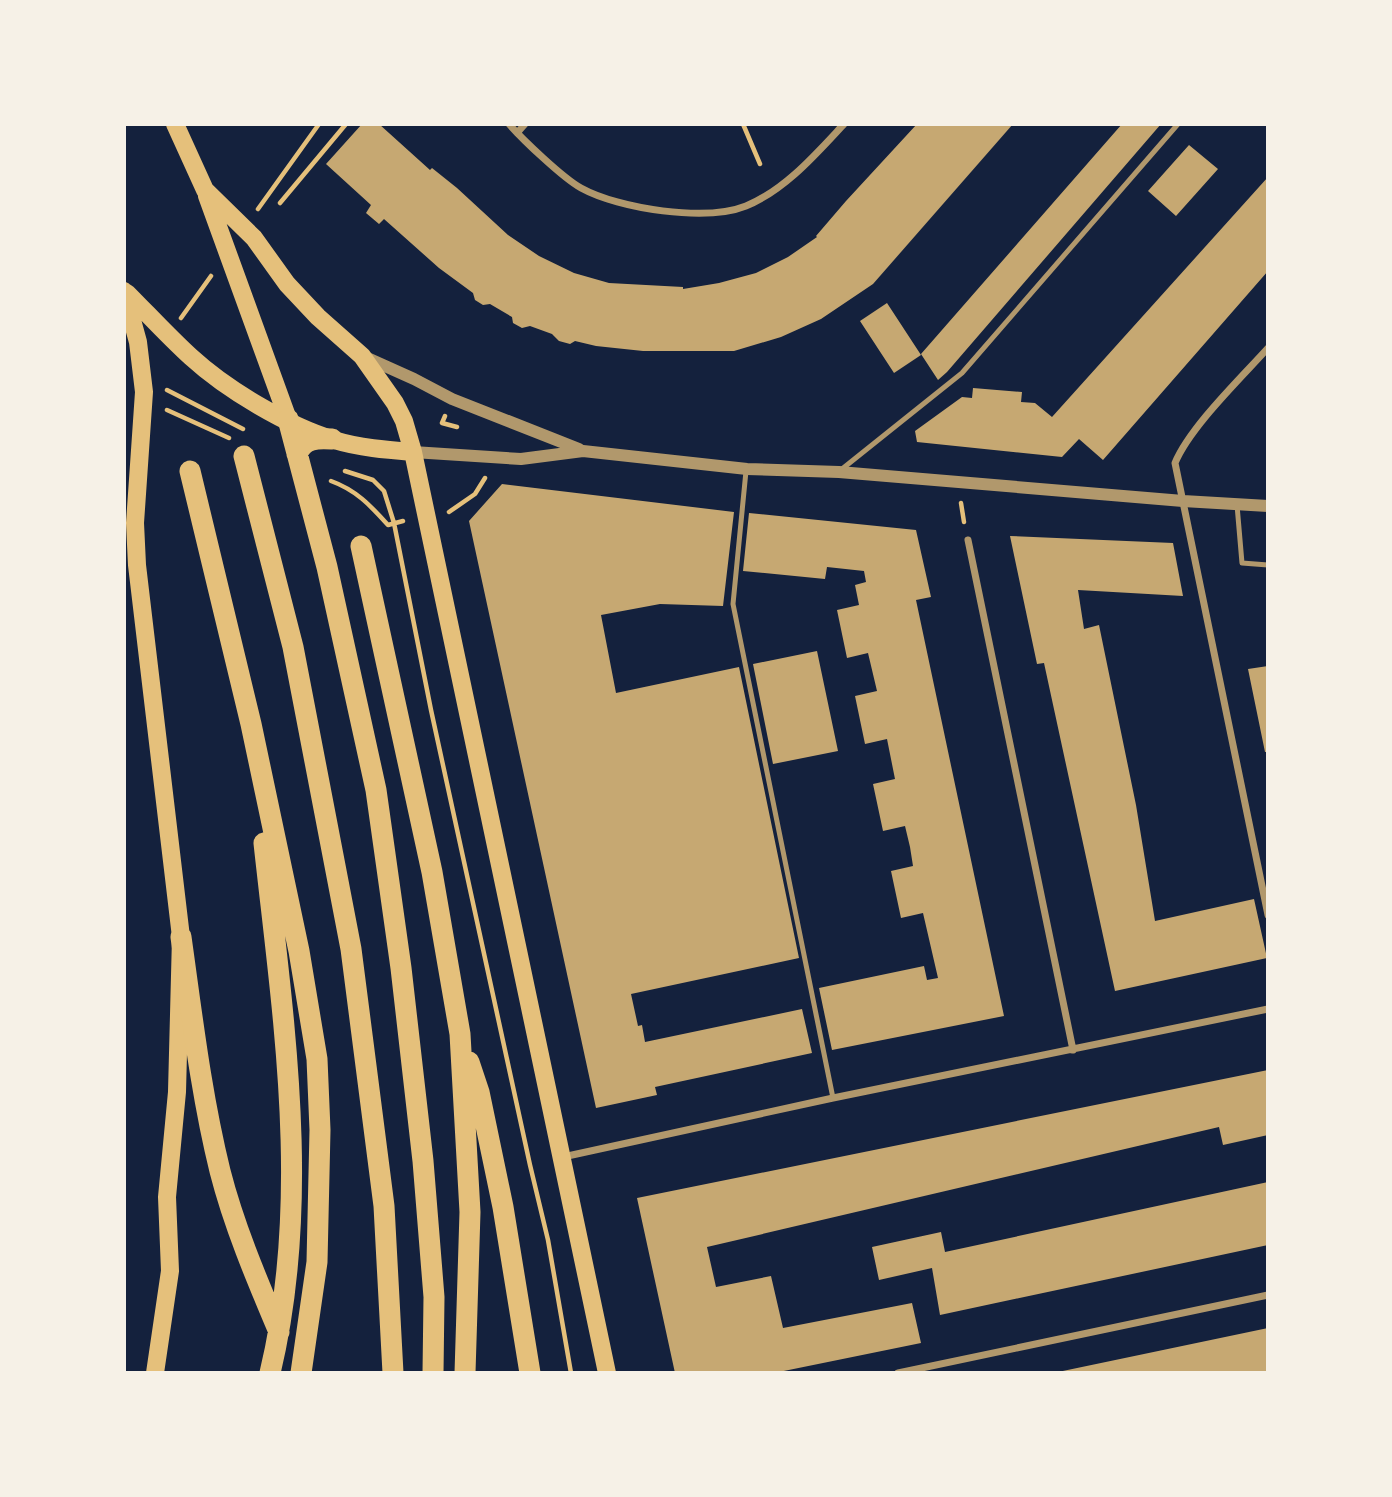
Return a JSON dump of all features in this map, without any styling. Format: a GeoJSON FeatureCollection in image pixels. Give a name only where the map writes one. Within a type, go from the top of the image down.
{"type":"FeatureCollection","features":[{"type":"Feature","properties":{"kind":"highway"},"geometry":{"type":"LineString","coordinates":[[288,419],[348,657],[378,804],[401,968],[423,1161],[435,1297],[433,1373]]}},
{"type":"Feature","properties":{"kind":"highway"},"geometry":{"type":"LineString","coordinates":[[297,454],[300,446],[307,441],[318,438],[332,439]]}},
{"type":"Feature","properties":{"kind":"highway"},"geometry":{"type":"LineString","coordinates":[[244,456],[293,647],[351,949],[384,1206],[393,1373]]}},
{"type":"Feature","properties":{"kind":"highway"},"geometry":{"type":"LineString","coordinates":[[190,471],[251,724],[299,951],[317,1059],[320,1130],[317,1262],[299,1373]]}},
{"type":"Feature","properties":{"kind":"highway"},"geometry":{"type":"LineString","coordinates":[[361,546],[432,872],[460,1034],[470,1212],[465,1373]]}},
{"type":"Feature","properties":{"kind":"highway"},"geometry":{"type":"LineString","coordinates":[[251,724],[291,1116],[290,1244],[284,1313],[270,1373]]}},
{"type":"Feature","properties":{"kind":"highway"},"geometry":{"type":"LineString","coordinates":[[181,937],[202,1082],[220,1170],[233,1217],[299,1373]]}},
{"type":"Feature","properties":{"kind":"highway"},"geometry":{"type":"LineString","coordinates":[[460,1034],[480,1093],[514,1261],[530,1373]]}},
{"type":"Feature","properties":{"kind":"main road"},"geometry":{"type":"LineString","coordinates":[[174,124],[205,190],[288,419]]}},
{"type":"Feature","properties":{"kind":"main road"},"geometry":{"type":"LineString","coordinates":[[205,190],[254,238],[272,265],[318,317],[362,356],[395,403],[404,421],[413,452],[607,1373]]}},
{"type":"Feature","properties":{"kind":"main road"},"geometry":{"type":"LineString","coordinates":[[124,291],[192,359],[236,391],[332,439],[356,445],[413,452]]}},
{"type":"Feature","properties":{"kind":"main road"},"geometry":{"type":"LineString","coordinates":[[124,291],[138,342],[144,392],[135,523],[137,565],[181,937],[177,1092],[167,1197],[170,1271],[155,1373]]}},
{"type":"Feature","properties":{"kind":"street"},"geometry":{"type":"LineString","coordinates":[[509,124],[578,187],[593,194],[630,205],[712,214],[749,205],[768,194],[801,168],[844,124]]}},
{"type":"Feature","properties":{"kind":"street"},"geometry":{"type":"LineString","coordinates":[[517,133],[525,124]]}},
{"type":"Feature","properties":{"kind":"street"},"geometry":{"type":"LineString","coordinates":[[1268,348],[1196,429],[1180,450],[1175,463],[1268,915]]}},
{"type":"Feature","properties":{"kind":"street"},"geometry":{"type":"LineString","coordinates":[[362,356],[414,379],[452,400],[583,451]]}},
{"type":"Feature","properties":{"kind":"street"},"geometry":{"type":"LineString","coordinates":[[413,452],[521,459],[583,451],[747,468],[839,472],[1268,506]]}},
{"type":"Feature","properties":{"kind":"street"},"geometry":{"type":"LineString","coordinates":[[968,540],[1073,1050]]}},
{"type":"Feature","properties":{"kind":"street"},"geometry":{"type":"LineString","coordinates":[[562,1157],[833,1098],[1268,1009]]}},
{"type":"Feature","properties":{"kind":"street"},"geometry":{"type":"LineString","coordinates":[[898,1373],[1268,1295]]}},
{"type":"Feature","properties":{"kind":"lane"},"geometry":{"type":"LineString","coordinates":[[839,472],[962,373],[1178,124]]}},
{"type":"Feature","properties":{"kind":"lane"},"geometry":{"type":"LineString","coordinates":[[747,468],[733,604],[833,1098]]}},
{"type":"Feature","properties":{"kind":"lane"},"geometry":{"type":"LineString","coordinates":[[1237,505],[1242,563],[1268,565]]}},
{"type":"Feature","properties":{"kind":"path"},"geometry":{"type":"LineString","coordinates":[[309,137],[320,124]]}},
{"type":"Feature","properties":{"kind":"path"},"geometry":{"type":"LineString","coordinates":[[280,204],[346,124]]}},
{"type":"Feature","properties":{"kind":"path"},"geometry":{"type":"LineString","coordinates":[[743,124],[749,144],[760,164]]}},
{"type":"Feature","properties":{"kind":"path"},"geometry":{"type":"LineString","coordinates":[[956,481],[968,540]]}},
{"type":"Feature","properties":{"kind":"path"},"geometry":{"type":"LineString","coordinates":[[394,523],[429,698],[548,1240],[571,1373]]}},
{"type":"Feature","properties":{"kind":"building"},"geometry":{"type":"Polygon","coordinates":[[[362,124],[379,124],[430,170],[432,168],[457,188],[508,235],[539,256],[574,273],[609,283],[683,289],[756,273],[788,257],[817,237],[846,201],[917,124],[1013,124],[873,284],[821,319],[781,337],[734,351],[643,351],[575,341],[570,344],[530,326],[522,328],[513,323],[512,317],[490,304],[483,305],[475,300],[473,293],[439,268],[384,219],[379,224],[366,213],[371,205],[326,164],[362,124]]]}},
{"type":"Feature","properties":{"kind":"building"},"geometry":{"type":"Polygon","coordinates":[[[1122,124],[1161,124],[938,380],[921,354],[1122,124]]]}},
{"type":"Feature","properties":{"kind":"building"},"geometry":{"type":"Polygon","coordinates":[[[1189,145],[1218,169],[1176,216],[1148,191],[1189,145]]]}},
{"type":"Feature","properties":{"kind":"building"},"geometry":{"type":"Polygon","coordinates":[[[1268,177],[1268,271],[1103,460],[1079,439],[1062,457],[917,442],[915,431],[962,397],[972,398],[973,388],[1022,392],[1021,402],[1035,403],[1052,417],[1268,177]]]}},
{"type":"Feature","properties":{"kind":"building"},"geometry":{"type":"Polygon","coordinates":[[[887,303],[921,355],[894,373],[860,321],[887,303]]]}},
{"type":"Feature","properties":{"kind":"building"},"geometry":{"type":"Polygon","coordinates":[[[502,484],[734,512],[723,606],[660,604],[601,615],[616,693],[739,667],[799,958],[631,994],[638,1026],[642,1025],[645,1042],[802,1009],[812,1053],[655,1087],[657,1095],[596,1108],[469,521],[502,484]]]}},
{"type":"Feature","properties":{"kind":"building"},"geometry":{"type":"Polygon","coordinates":[[[749,513],[916,530],[931,597],[916,600],[1004,1016],[832,1050],[819,988],[924,966],[927,980],[938,978],[923,913],[901,918],[891,871],[913,866],[910,847],[905,826],[883,831],[873,784],[895,779],[887,739],[865,744],[855,696],[877,691],[868,653],[847,658],[837,610],[859,605],[855,585],[866,582],[864,571],[827,567],[825,579],[743,571],[749,513]]]}},
{"type":"Feature","properties":{"kind":"building"},"geometry":{"type":"Polygon","coordinates":[[[1010,536],[1173,543],[1183,596],[1078,590],[1084,629],[1099,625],[1136,805],[1155,921],[1254,899],[1267,958],[1115,991],[1044,663],[1037,664],[1010,536]]]}},
{"type":"Feature","properties":{"kind":"building"},"geometry":{"type":"Polygon","coordinates":[[[817,651],[838,751],[773,764],[753,664],[817,651]]]}},
{"type":"Feature","properties":{"kind":"building"},"geometry":{"type":"Polygon","coordinates":[[[1268,666],[1268,752],[1265,752],[1248,669],[1268,666]]]}},
{"type":"Feature","properties":{"kind":"building"},"geometry":{"type":"Polygon","coordinates":[[[1268,1070],[1268,1135],[1223,1145],[1219,1127],[707,1247],[716,1287],[771,1276],[783,1328],[912,1303],[921,1343],[774,1373],[675,1373],[637,1198],[1268,1070]]]}},
{"type":"Feature","properties":{"kind":"building"},"geometry":{"type":"Polygon","coordinates":[[[1268,1182],[1268,1245],[940,1315],[932,1268],[879,1280],[872,1247],[941,1232],[945,1252],[1268,1182]]]}},
{"type":"Feature","properties":{"kind":"building"},"geometry":{"type":"Polygon","coordinates":[[[1268,1328],[1268,1373],[1058,1373],[1058,1372],[1268,1328]]]}}]}
